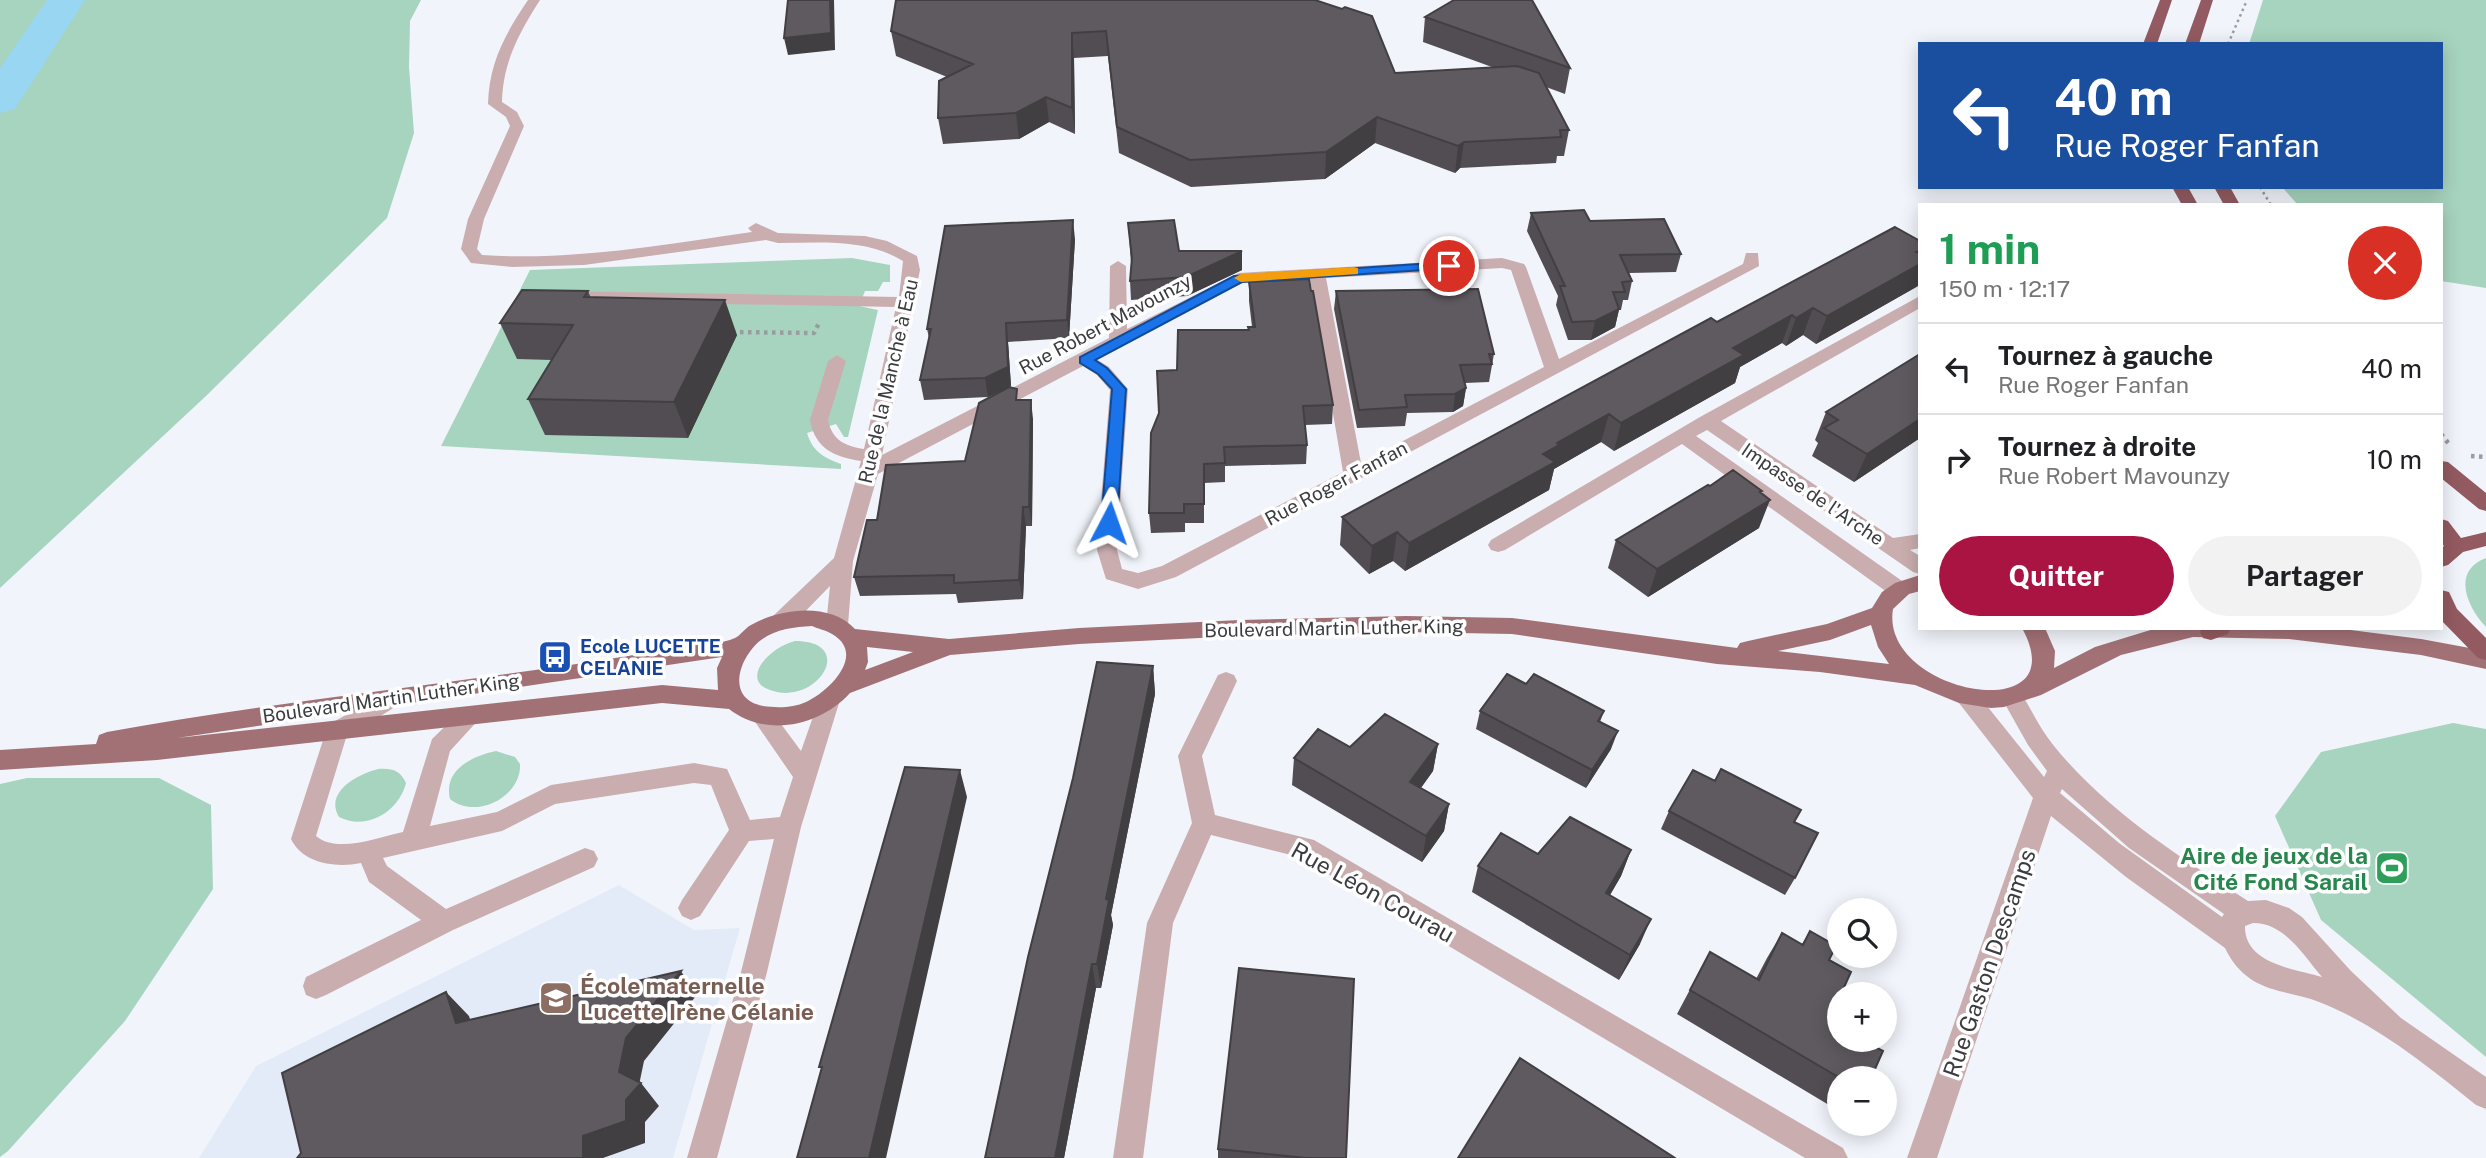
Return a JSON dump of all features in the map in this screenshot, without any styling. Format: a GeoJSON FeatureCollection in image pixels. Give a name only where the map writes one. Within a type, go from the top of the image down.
{"type":"FeatureCollection","features":[{"type":"Feature","properties":{"kind":"highway"},"geometry":{"type":"LineString","coordinates":[[2151,42],[2165,0]]}},
{"type":"Feature","properties":{"kind":"highway"},"geometry":{"type":"LineString","coordinates":[[2193,42],[2207,0]]}},
{"type":"Feature","properties":{"kind":"highway"},"geometry":{"type":"LineString","coordinates":[[2443,469],[2486,505]]}},
{"type":"Feature","properties":{"kind":"highway"},"geometry":{"type":"LineString","coordinates":[[2443,533],[2449,553],[2486,539]]}},
{"type":"Feature","properties":{"kind":"highway"},"geometry":{"type":"LineString","coordinates":[[2443,602],[2449,614],[2486,652]]}},
{"type":"Feature","properties":{"kind":"main road"},"geometry":{"type":"LineString","coordinates":[[1918,584],[1898,589],[1891,594],[1879,622],[1884,639],[1891,650],[1920,677],[1952,693],[1967,696],[1994,699],[2022,692],[2107,652],[2174,630]]}},
{"type":"Feature","properties":{"kind":"main road","name":"Boulevard Martin Luther King"},"geometry":{"type":"LineString","coordinates":[[1717,654],[1778,645],[1830,632],[1881,613]]}},
{"type":"Feature","properties":{"kind":"main road"},"geometry":{"type":"LineString","coordinates":[[813,618],[844,631],[858,657],[855,673],[828,703],[806,713],[784,718],[762,716],[743,709],[735,701],[726,682],[728,665],[753,635],[781,622],[813,618]]}},
{"type":"Feature","properties":{"kind":"main road","name":"Boulevard Martin Luther King"},"geometry":{"type":"LineString","coordinates":[[844,631],[949,647],[1079,636],[1406,624],[1512,626],[1717,654],[1820,663],[1920,677]]}},
{"type":"Feature","properties":{"kind":"main road"},"geometry":{"type":"LineString","coordinates":[[2022,692],[2043,673],[2046,654],[2034,630]]}},
{"type":"Feature","properties":{"kind":"main road"},"geometry":{"type":"LineString","coordinates":[[2301,630],[2421,647],[2486,660]]}},
{"type":"Feature","properties":{"kind":"main road","name":"Boulevard Martin Luther King"},"geometry":{"type":"LineString","coordinates":[[0,760],[40,755],[182,727],[666,659],[742,645]]}},
{"type":"Feature","properties":{"kind":"main road","name":"Boulevard Martin Luther King"},"geometry":{"type":"LineString","coordinates":[[846,686],[949,647]]}},
{"type":"Feature","properties":{"kind":"main road","name":"Boulevard Martin Luther King"},"geometry":{"type":"LineString","coordinates":[[40,755],[157,750],[662,694],[735,701]]}},
{"type":"Feature","properties":{"kind":"street","name":"Rue de la Manche à Eau"},"geometry":{"type":"LineString","coordinates":[[534,0],[503,48],[494,84],[495,104],[512,115],[517,126],[476,219],[469,249],[477,260],[518,265],[565,261],[760,230],[869,242],[897,248],[911,259],[912,270],[906,302],[871,463],[843,561],[844,631]]}},
{"type":"Feature","properties":{"kind":"street","name":"Rue Roger Fanfan"},"geometry":{"type":"LineString","coordinates":[[1085,360],[1103,371],[1119,389],[1107,550],[1114,574],[1138,581],[1169,572],[1751,266],[1752,256]]}},
{"type":"Feature","properties":{"kind":"street","name":"Rue Robert Mavounzy"},"geometry":{"type":"LineString","coordinates":[[871,463],[1085,360],[1239,278],[1502,263],[1518,267],[1554,369]]}},
{"type":"Feature","properties":{"kind":"street"},"geometry":{"type":"LineString","coordinates":[[1118,266],[1118,341]]}},
{"type":"Feature","properties":{"kind":"street"},"geometry":{"type":"LineString","coordinates":[[1317,273],[1353,474]]}},
{"type":"Feature","properties":{"kind":"street"},"geometry":{"type":"LineString","coordinates":[[550,296],[906,302]]}},
{"type":"Feature","properties":{"kind":"street"},"geometry":{"type":"LineString","coordinates":[[1498,545],[1707,421],[1918,302]]}},
{"type":"Feature","properties":{"kind":"street"},"geometry":{"type":"LineString","coordinates":[[837,361],[819,420],[820,429],[838,451],[871,463]]}},
{"type":"Feature","properties":{"kind":"street","name":"Impasse de l'Arche"},"geometry":{"type":"LineString","coordinates":[[1707,421],[1918,566]]}},
{"type":"Feature","properties":{"kind":"street","name":"Impasse de l'Arche"},"geometry":{"type":"LineString","coordinates":[[1683,436],[1898,589]]}},
{"type":"Feature","properties":{"kind":"street"},"geometry":{"type":"LineString","coordinates":[[1840,548],[1883,542],[1918,541]]}},
{"type":"Feature","properties":{"kind":"street"},"geometry":{"type":"LineString","coordinates":[[781,622],[843,561]]}},
{"type":"Feature","properties":{"kind":"street"},"geometry":{"type":"LineString","coordinates":[[1128,1158],[1160,923],[1204,823],[1190,756],[1226,681]]}},
{"type":"Feature","properties":{"kind":"street"},"geometry":{"type":"LineString","coordinates":[[2022,692],[2037,741],[2078,791],[2134,838],[2244,913]]}},
{"type":"Feature","properties":{"kind":"street"},"geometry":{"type":"LineString","coordinates":[[1967,696],[2001,744],[2046,795],[2143,875],[2233,939],[2247,960],[2280,980],[2297,982],[2328,992],[2391,1026],[2486,1094]]}},
{"type":"Feature","properties":{"kind":"street"},"geometry":{"type":"LineString","coordinates":[[390,699],[337,732],[303,839],[313,849],[346,855],[414,838],[502,821],[551,795],[694,773],[719,776],[742,831]]}},
{"type":"Feature","properties":{"kind":"street"},"geometry":{"type":"LineString","coordinates":[[702,1158],[754,972],[789,827],[828,703]]}},
{"type":"Feature","properties":{"kind":"street"},"geometry":{"type":"LineString","coordinates":[[414,838],[440,746],[471,716]]}},
{"type":"Feature","properties":{"kind":"street"},"geometry":{"type":"LineString","coordinates":[[762,716],[806,776]]}},
{"type":"Feature","properties":{"kind":"street","name":"Rue Gaston Descamps"},"geometry":{"type":"LineString","coordinates":[[1922,1158],[2046,795],[2060,770]]}},
{"type":"Feature","properties":{"kind":"street","name":"Rue Léon Courau"},"geometry":{"type":"LineString","coordinates":[[1204,823],[1305,848],[1833,1158]]}},
{"type":"Feature","properties":{"kind":"street"},"geometry":{"type":"LineString","coordinates":[[742,831],[789,827]]}},
{"type":"Feature","properties":{"kind":"street"},"geometry":{"type":"LineString","coordinates":[[691,908],[742,831]]}},
{"type":"Feature","properties":{"kind":"street"},"geometry":{"type":"LineString","coordinates":[[368,850],[378,874],[444,922]]}},
{"type":"Feature","properties":{"kind":"street"},"geometry":{"type":"LineString","coordinates":[[316,986],[444,922],[585,859]]}},
{"type":"Feature","properties":{"kind":"street"},"geometry":{"type":"LineString","coordinates":[[2233,939],[2231,926],[2236,918],[2244,913],[2254,911],[2276,916],[2298,929],[2332,971],[2391,1026]]}},
{"type":"Feature","properties":{"kind":"street"},"geometry":{"type":"LineString","coordinates":[[2297,982],[2309,979],[2317,971],[2318,959],[2314,947]]}},
{"type":"Feature","properties":{"kind":"path"},"geometry":{"type":"LineString","coordinates":[[2229,42],[2247,0]]}},
{"type":"Feature","properties":{"kind":"path"},"geometry":{"type":"LineString","coordinates":[[726,332],[814,333],[827,301]]}},
{"type":"Feature","properties":{"kind":"shaded area","name":"École maternelle Lucette Irène Célanie"},"geometry":{"type":"Polygon","coordinates":[[[619,885],[694,930],[740,928],[673,1158],[199,1158],[256,1066],[619,885]]]}},
{"type":"Feature","properties":{"kind":"green space"},"geometry":{"type":"Polygon","coordinates":[[[0,0],[421,0],[410,21],[409,67],[414,133],[387,218],[206,396],[0,588],[0,0]]]}},
{"type":"Feature","properties":{"kind":"green space"},"geometry":{"type":"Polygon","coordinates":[[[2263,0],[2486,0],[2486,288],[2443,281],[2443,203],[2296,203],[2284,189],[2443,189],[2443,42],[2250,42],[2263,0]]]}},
{"type":"Feature","properties":{"kind":"green space"},"geometry":{"type":"Polygon","coordinates":[[[852,258],[890,265],[890,282],[883,282],[878,291],[865,291],[859,306],[878,310],[848,437],[844,437],[836,424],[807,433],[816,449],[841,464],[841,469],[441,446],[530,270],[852,258]]]}},
{"type":"Feature","properties":{"kind":"green space"},"geometry":{"type":"Polygon","coordinates":[[[2486,558],[2486,627],[2468,600],[2466,580],[2475,564],[2486,558]]]}},
{"type":"Feature","properties":{"kind":"green space"},"geometry":{"type":"Polygon","coordinates":[[[795,641],[813,644],[824,650],[827,660],[825,670],[818,680],[807,688],[793,692],[777,692],[765,688],[759,682],[757,674],[760,666],[775,651],[795,641]]]}},
{"type":"Feature","properties":{"kind":"green space","name":"Aire de jeux de la Cité Fond Sarail"},"geometry":{"type":"Polygon","coordinates":[[[2453,723],[2486,729],[2486,1057],[2321,920],[2275,816],[2321,752],[2453,723]]]}},
{"type":"Feature","properties":{"kind":"green space"},"geometry":{"type":"Polygon","coordinates":[[[496,751],[515,757],[520,764],[519,776],[505,795],[484,806],[472,807],[460,805],[450,799],[449,789],[455,772],[469,761],[496,751]]]}},
{"type":"Feature","properties":{"kind":"green space"},"geometry":{"type":"Polygon","coordinates":[[[378,769],[395,771],[404,779],[406,783],[396,803],[380,816],[370,820],[349,821],[339,817],[336,800],[339,792],[361,775],[378,769]]]}},
{"type":"Feature","properties":{"kind":"green space"},"geometry":{"type":"Polygon","coordinates":[[[27,778],[159,778],[211,805],[213,889],[125,1021],[0,1157],[0,784],[27,778]]]}},
{"type":"Feature","properties":{"kind":"building"},"geometry":{"type":"Polygon","coordinates":[[[788,0],[830,0],[831,33],[784,38],[788,0]]]}},
{"type":"Feature","properties":{"kind":"building"},"geometry":{"type":"Polygon","coordinates":[[[896,0],[1315,0],[1372,16],[1395,73],[1517,66],[1539,73],[1569,130],[1560,130],[1561,137],[1464,142],[1458,146],[1377,117],[1326,152],[1190,160],[1117,127],[1106,31],[1072,33],[1072,108],[1046,97],[1016,113],[938,118],[939,81],[973,64],[891,31],[896,0]]]}},
{"type":"Feature","properties":{"kind":"building"},"geometry":{"type":"Polygon","coordinates":[[[1454,0],[1532,0],[1570,68],[1425,17],[1454,0]]]}},
{"type":"Feature","properties":{"kind":"building"},"geometry":{"type":"Polygon","coordinates":[[[1584,210],[1590,221],[1664,219],[1681,254],[1620,255],[1632,281],[1622,282],[1625,292],[1613,292],[1619,309],[1595,321],[1572,322],[1560,286],[1565,286],[1531,213],[1584,210]]]}},
{"type":"Feature","properties":{"kind":"building"},"geometry":{"type":"Polygon","coordinates":[[[1073,220],[1067,320],[1006,323],[1008,367],[985,378],[920,380],[931,329],[927,329],[945,226],[1073,220]]]}},
{"type":"Feature","properties":{"kind":"building"},"geometry":{"type":"Polygon","coordinates":[[[1174,220],[1179,251],[1242,251],[1186,277],[1130,281],[1132,258],[1128,223],[1174,220]]]}},
{"type":"Feature","properties":{"kind":"building"},"geometry":{"type":"Polygon","coordinates":[[[1895,227],[1918,240],[1918,265],[1827,316],[1813,308],[1796,318],[1792,315],[1733,348],[1744,355],[1621,423],[1609,414],[1557,443],[1559,445],[1543,454],[1555,462],[1409,543],[1397,532],[1372,546],[1342,517],[1711,318],[1717,322],[1895,227]]]}},
{"type":"Feature","properties":{"kind":"building"},"geometry":{"type":"Polygon","coordinates":[[[1309,279],[1333,405],[1303,406],[1307,445],[1224,447],[1225,463],[1204,464],[1204,504],[1184,504],[1184,513],[1149,513],[1151,433],[1159,413],[1157,371],[1177,370],[1178,330],[1249,330],[1248,327],[1255,327],[1249,282],[1309,279]]]}},
{"type":"Feature","properties":{"kind":"building"},"geometry":{"type":"Polygon","coordinates":[[[1478,289],[1494,354],[1489,354],[1492,364],[1460,365],[1466,388],[1455,394],[1405,395],[1407,407],[1359,410],[1336,291],[1478,289]]]}},
{"type":"Feature","properties":{"kind":"building"},"geometry":{"type":"Polygon","coordinates":[[[522,290],[588,291],[584,297],[725,300],[674,402],[528,399],[573,325],[500,323],[522,290]]]}},
{"type":"Feature","properties":{"kind":"building"},"geometry":{"type":"Polygon","coordinates":[[[1918,355],[1918,420],[1867,454],[1824,428],[1838,420],[1826,412],[1918,355]]]}},
{"type":"Feature","properties":{"kind":"building"},"geometry":{"type":"Polygon","coordinates":[[[1009,387],[1017,389],[1016,400],[1031,400],[1029,507],[1023,507],[1019,580],[954,583],[954,575],[854,577],[867,520],[877,520],[886,465],[965,461],[979,403],[1009,387]]]}},
{"type":"Feature","properties":{"kind":"building"},"geometry":{"type":"Polygon","coordinates":[[[1733,470],[1770,500],[1657,569],[1616,540],[1710,486],[1733,470]]]}},
{"type":"Feature","properties":{"kind":"building"},"geometry":{"type":"Polygon","coordinates":[[[1097,662],[1153,666],[1106,899],[1109,900],[1097,964],[1092,964],[1055,1158],[985,1158],[1028,957],[1073,778],[1097,662]]]}},
{"type":"Feature","properties":{"kind":"building"},"geometry":{"type":"Polygon","coordinates":[[[1507,674],[1526,684],[1534,674],[1604,711],[1598,721],[1618,731],[1592,770],[1480,711],[1507,674]]]}},
{"type":"Feature","properties":{"kind":"building"},"geometry":{"type":"Polygon","coordinates":[[[1385,714],[1438,744],[1410,782],[1449,804],[1426,836],[1294,758],[1318,729],[1350,747],[1385,714]]]}},
{"type":"Feature","properties":{"kind":"building"},"geometry":{"type":"Polygon","coordinates":[[[905,767],[960,770],[869,1158],[797,1158],[822,1067],[819,1067],[905,767]]]}},
{"type":"Feature","properties":{"kind":"building"},"geometry":{"type":"Polygon","coordinates":[[[1721,769],[1801,810],[1794,822],[1818,833],[1795,878],[1669,811],[1693,770],[1715,781],[1721,769]]]}},
{"type":"Feature","properties":{"kind":"building"},"geometry":{"type":"Polygon","coordinates":[[[1570,817],[1631,850],[1606,893],[1651,919],[1630,955],[1478,866],[1501,833],[1538,854],[1570,817]]]}},
{"type":"Feature","properties":{"kind":"building"},"geometry":{"type":"Polygon","coordinates":[[[1810,931],[1827,941],[1827,968],[1844,968],[1851,972],[1846,982],[1827,982],[1827,1052],[1883,1052],[1876,1066],[1827,1066],[1827,1070],[1690,990],[1710,952],[1759,980],[1782,933],[1803,945],[1810,931]]]}},
{"type":"Feature","properties":{"kind":"building"},"geometry":{"type":"Polygon","coordinates":[[[1239,968],[1354,979],[1346,1158],[1306,1158],[1218,1149],[1239,968]]]}},
{"type":"Feature","properties":{"kind":"building"},"geometry":{"type":"Polygon","coordinates":[[[681,971],[626,1038],[619,1072],[641,1083],[626,1100],[626,1121],[583,1136],[583,1158],[297,1158],[301,1153],[282,1073],[446,992],[456,1023],[681,971]]]}},
{"type":"Feature","properties":{"kind":"building"},"geometry":{"type":"Polygon","coordinates":[[[1520,1058],[1675,1158],[1458,1158],[1520,1058]]]}},
{"type":"Feature","properties":{"kind":"waterway"},"geometry":{"type":"LineString","coordinates":[[0,100],[66,0]]}},
{"type":"Feature","properties":{"kind":"slow traffic"},"geometry":{"type":"LineString","coordinates":[[1241,278],[1353,271]]}},
{"type":"Feature","properties":{"kind":"place","name":"Ecole LUCETTE CELANIE"},"geometry":{"type":"Point","coordinates":[555,657]}},
{"type":"Feature","properties":{"kind":"place","name":"Aire de jeux de la Cité Fond Sarail"},"geometry":{"type":"Point","coordinates":[2392,868]}},
{"type":"Feature","properties":{"kind":"place","name":"École maternelle Lucette Irène Célanie"},"geometry":{"type":"Point","coordinates":[556,998]}},
{"type":"Feature","properties":{"kind":"route"},"geometry":{"type":"LineString","coordinates":[[1109,523],[1119,389],[1103,371],[1085,360],[1239,278],[1449,266]]}}]}
